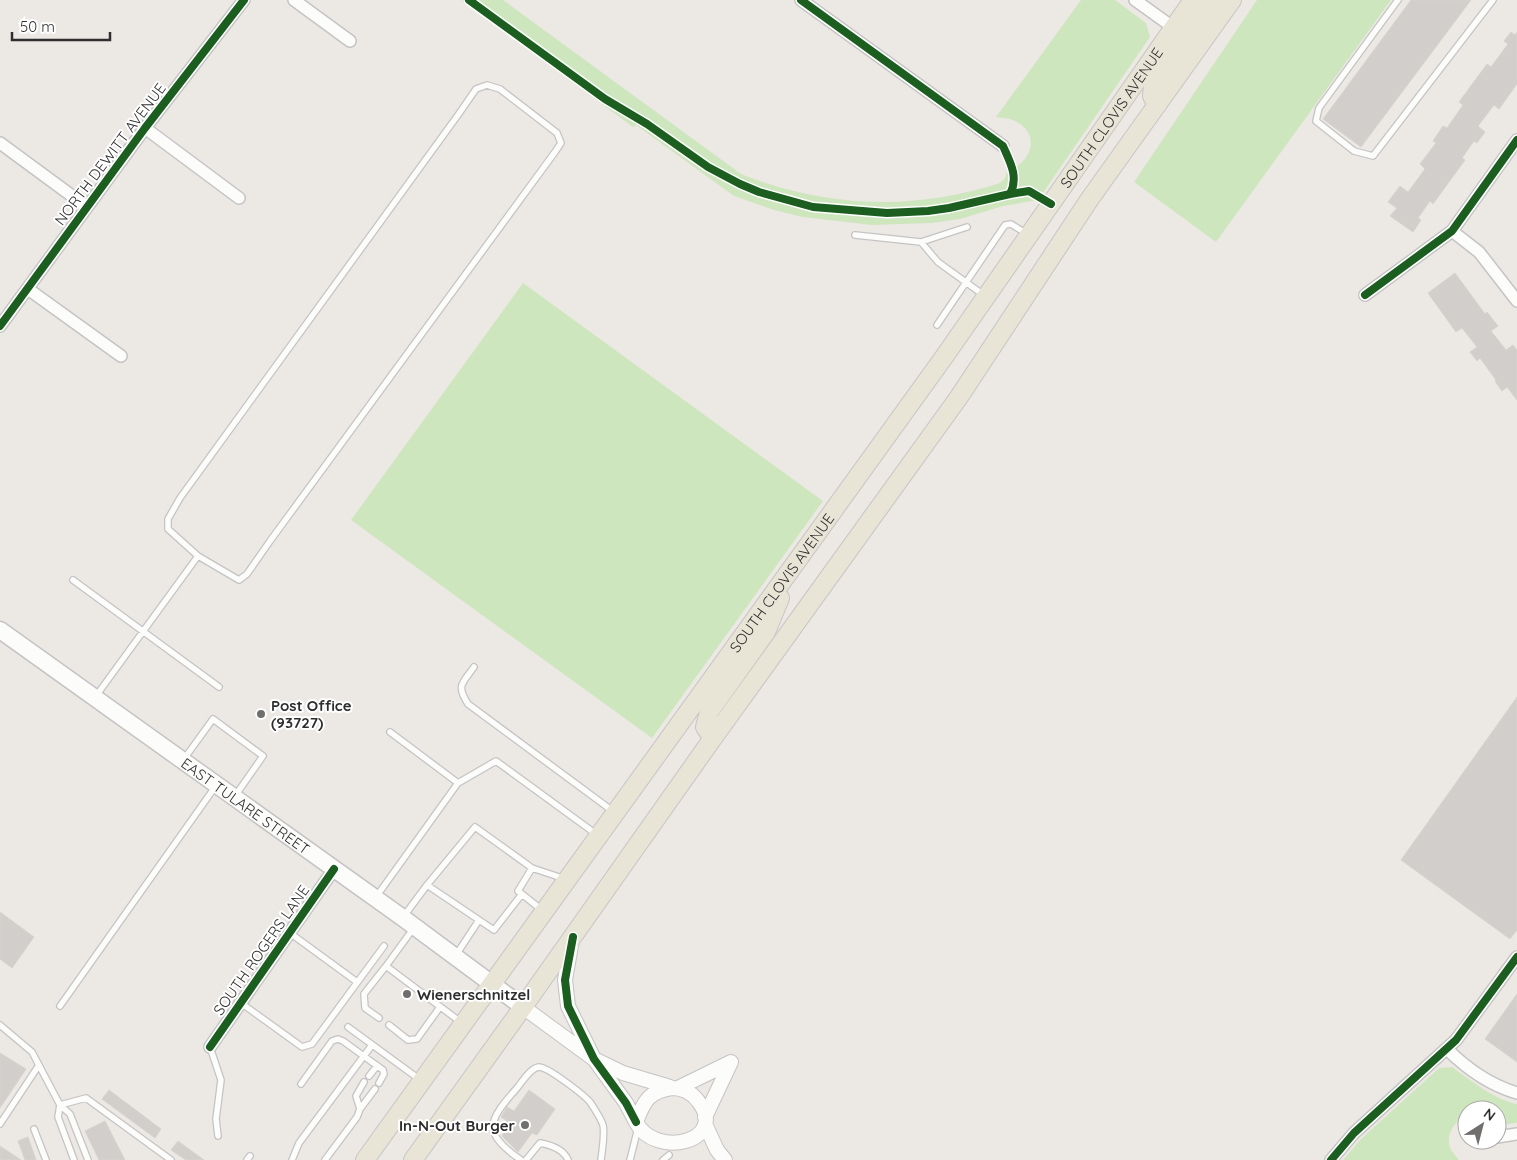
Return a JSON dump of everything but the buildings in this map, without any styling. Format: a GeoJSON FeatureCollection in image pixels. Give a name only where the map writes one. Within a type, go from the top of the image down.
{"type":"FeatureCollection","features":[{"type":"Feature","properties":{"kind":"main road","name":"SOUTH CLOVIS AVENUE"},"geometry":{"type":"LineString","coordinates":[[365,1160],[792,569],[986,297],[1193,0]]}},
{"type":"Feature","properties":{"kind":"main road"},"geometry":{"type":"LineString","coordinates":[[1157,105],[1152,96],[1153,84],[1213,0]]}},
{"type":"Feature","properties":{"kind":"main road"},"geometry":{"type":"LineString","coordinates":[[1219,17],[1225,0]]}},
{"type":"Feature","properties":{"kind":"main road","name":"SOUTH CLOVIS AVENUE"},"geometry":{"type":"LineString","coordinates":[[413,1160],[524,1007],[712,738],[960,397],[1089,200],[1232,0]]}},
{"type":"Feature","properties":{"kind":"main road"},"geometry":{"type":"LineString","coordinates":[[712,738],[705,727],[709,712],[766,632],[792,569]]}},
{"type":"Feature","properties":{"kind":"main road","name":"EAST TULARE STREET"},"geometry":{"type":"LineString","coordinates":[[0,630],[524,1007]]}},
{"type":"Feature","properties":{"kind":"street","name":"NORTH DEWITT AVENUE"},"geometry":{"type":"LineString","coordinates":[[0,326],[145,128],[244,0]]}},
{"type":"Feature","properties":{"kind":"street"},"geometry":{"type":"LineString","coordinates":[[294,0],[350,41]]}},
{"type":"Feature","properties":{"kind":"street"},"geometry":{"type":"LineString","coordinates":[[801,0],[1003,146]]}},
{"type":"Feature","properties":{"kind":"street"},"geometry":{"type":"LineString","coordinates":[[1136,0],[1174,28]]}},
{"type":"Feature","properties":{"kind":"street"},"geometry":{"type":"LineString","coordinates":[[145,128],[239,198]]}},
{"type":"Feature","properties":{"kind":"street"},"geometry":{"type":"LineString","coordinates":[[1365,295],[1452,230],[1517,140]]}},
{"type":"Feature","properties":{"kind":"street"},"geometry":{"type":"LineString","coordinates":[[0,143],[88,207]]}},
{"type":"Feature","properties":{"kind":"street"},"geometry":{"type":"LineString","coordinates":[[1452,230],[1479,252],[1517,301]]}},
{"type":"Feature","properties":{"kind":"street"},"geometry":{"type":"LineString","coordinates":[[28,288],[121,356]]}},
{"type":"Feature","properties":{"kind":"street","name":"SOUTH ROGERS LANE"},"geometry":{"type":"LineString","coordinates":[[210,1047],[334,869]]}},
{"type":"Feature","properties":{"kind":"street"},"geometry":{"type":"LineString","coordinates":[[572,937],[565,980],[568,1006],[594,1059],[626,1103],[642,1137],[650,1146],[673,1158],[689,1150],[697,1143],[703,1134],[705,1121],[731,1062],[675,1088],[661,1089],[650,1095],[643,1104],[637,1125]]}},
{"type":"Feature","properties":{"kind":"street"},"geometry":{"type":"LineString","coordinates":[[1331,1160],[1354,1133],[1447,1049],[1465,1028],[1517,956]]}},
{"type":"Feature","properties":{"kind":"street"},"geometry":{"type":"LineString","coordinates":[[524,1007],[594,1059],[623,1073],[675,1088],[694,1096],[700,1104],[717,1150],[725,1160]]}},
{"type":"Feature","properties":{"kind":"street"},"geometry":{"type":"LineString","coordinates":[[1447,1049],[1458,1060],[1484,1079],[1503,1089],[1517,1093]]}},
{"type":"Feature","properties":{"kind":"lane"},"geometry":{"type":"LineString","coordinates":[[1398,0],[1319,108],[1316,122],[1354,151],[1373,156],[1493,0]]}},
{"type":"Feature","properties":{"kind":"lane"},"geometry":{"type":"LineString","coordinates":[[488,85],[500,89],[557,134],[561,143],[247,574],[239,580],[198,556],[168,529],[168,519],[180,498],[476,89],[488,85]]}},
{"type":"Feature","properties":{"kind":"lane"},"geometry":{"type":"LineString","coordinates":[[937,325],[1005,225],[1011,224],[1029,235]]}},
{"type":"Feature","properties":{"kind":"lane"},"geometry":{"type":"LineString","coordinates":[[855,235],[920,242],[967,227]]}},
{"type":"Feature","properties":{"kind":"lane"},"geometry":{"type":"LineString","coordinates":[[920,242],[938,262],[986,297]]}},
{"type":"Feature","properties":{"kind":"lane"},"geometry":{"type":"LineString","coordinates":[[95,698],[198,556]]}},
{"type":"Feature","properties":{"kind":"lane"},"geometry":{"type":"LineString","coordinates":[[73,580],[219,687]]}},
{"type":"Feature","properties":{"kind":"lane"},"geometry":{"type":"LineString","coordinates":[[474,667],[461,685],[461,693],[468,704],[616,813]]}},
{"type":"Feature","properties":{"kind":"lane"},"geometry":{"type":"LineString","coordinates":[[184,761],[213,719],[263,756],[234,798]]}},
{"type":"Feature","properties":{"kind":"lane"},"geometry":{"type":"LineString","coordinates":[[390,732],[458,783]]}},
{"type":"Feature","properties":{"kind":"lane"},"geometry":{"type":"LineString","coordinates":[[375,899],[458,783],[496,761],[599,836]]}},
{"type":"Feature","properties":{"kind":"lane"},"geometry":{"type":"LineString","coordinates":[[60,1006],[216,785]]}},
{"type":"Feature","properties":{"kind":"lane"},"geometry":{"type":"LineString","coordinates":[[379,1018],[365,1008],[364,994],[386,966],[427,885],[475,827],[532,868],[567,880]]}},
{"type":"Feature","properties":{"kind":"lane"},"geometry":{"type":"LineString","coordinates":[[532,868],[518,891],[544,912]]}},
{"type":"Feature","properties":{"kind":"lane"},"geometry":{"type":"LineString","coordinates":[[427,885],[494,930],[522,894]]}},
{"type":"Feature","properties":{"kind":"lane"},"geometry":{"type":"LineString","coordinates":[[455,957],[479,920]]}},
{"type":"Feature","properties":{"kind":"lane"},"geometry":{"type":"LineString","coordinates":[[290,933],[357,982]]}},
{"type":"Feature","properties":{"kind":"lane"},"geometry":{"type":"LineString","coordinates":[[241,1002],[302,1047],[308,1046],[312,1044],[384,946]]}},
{"type":"Feature","properties":{"kind":"lane"},"geometry":{"type":"LineString","coordinates":[[386,966],[463,1024]]}},
{"type":"Feature","properties":{"kind":"lane"},"geometry":{"type":"LineString","coordinates":[[389,1025],[408,1040],[417,1039],[440,1007]]}},
{"type":"Feature","properties":{"kind":"lane"},"geometry":{"type":"LineString","coordinates":[[0,1025],[32,1052],[60,1105],[70,1114],[88,1160]]}},
{"type":"Feature","properties":{"kind":"lane"},"geometry":{"type":"LineString","coordinates":[[348,1027],[422,1081]]}},
{"type":"Feature","properties":{"kind":"lane"},"geometry":{"type":"LineString","coordinates":[[301,1084],[332,1041],[338,1039],[383,1070],[384,1074],[379,1083]]}},
{"type":"Feature","properties":{"kind":"lane"},"geometry":{"type":"LineString","coordinates":[[292,1160],[299,1144],[372,1045]]}},
{"type":"Feature","properties":{"kind":"lane"},"geometry":{"type":"LineString","coordinates":[[210,1047],[222,1080],[216,1119],[218,1136]]}},
{"type":"Feature","properties":{"kind":"lane"},"geometry":{"type":"LineString","coordinates":[[0,1124],[39,1065]]}},
{"type":"Feature","properties":{"kind":"lane"},"geometry":{"type":"LineString","coordinates":[[369,1076],[377,1066]]}},
{"type":"Feature","properties":{"kind":"lane"},"geometry":{"type":"LineString","coordinates":[[521,1160],[498,1142],[493,1132],[493,1121],[503,1104],[531,1071],[540,1067],[565,1082],[589,1102],[604,1126],[600,1160]]}},
{"type":"Feature","properties":{"kind":"lane"},"geometry":{"type":"LineString","coordinates":[[360,1109],[356,1096],[364,1082]]}},
{"type":"Feature","properties":{"kind":"lane"},"geometry":{"type":"LineString","coordinates":[[326,1160],[357,1117],[360,1109],[374,1089]]}},
{"type":"Feature","properties":{"kind":"lane"},"geometry":{"type":"LineString","coordinates":[[60,1105],[86,1098],[170,1160]]}},
{"type":"Feature","properties":{"kind":"lane"},"geometry":{"type":"LineString","coordinates":[[60,1105],[58,1117],[74,1160]]}},
{"type":"Feature","properties":{"kind":"lane"},"geometry":{"type":"LineString","coordinates":[[630,1160],[637,1125]]}},
{"type":"Feature","properties":{"kind":"lane"},"geometry":{"type":"LineString","coordinates":[[34,1129],[46,1160]]}},
{"type":"Feature","properties":{"kind":"lane"},"geometry":{"type":"LineString","coordinates":[[526,1160],[540,1143],[555,1148],[564,1154],[568,1160]]}},
{"type":"Feature","properties":{"kind":"green space"},"geometry":{"type":"Polygon","coordinates":[[[461,0],[503,0],[741,174],[805,194],[870,202],[935,198],[968,192],[1000,183],[1005,178],[1007,171],[1022,162],[1030,148],[1029,133],[1015,121],[996,117],[1081,0],[1115,0],[1146,23],[1150,37],[1038,200],[1003,206],[960,219],[932,223],[872,225],[803,217],[774,210],[734,196],[636,125],[633,127],[461,0]]]}},
{"type":"Feature","properties":{"kind":"green space"},"geometry":{"type":"Polygon","coordinates":[[[1257,0],[1391,0],[1216,242],[1134,182],[1257,0]]]}},
{"type":"Feature","properties":{"kind":"green space"},"geometry":{"type":"Polygon","coordinates":[[[523,283],[823,501],[652,738],[351,520],[523,283]]]}},
{"type":"Feature","properties":{"kind":"green space"},"geometry":{"type":"Polygon","coordinates":[[[1452,1067],[1475,1084],[1504,1100],[1457,1100],[1457,1122],[1450,1132],[1449,1142],[1452,1152],[1459,1160],[1343,1160],[1361,1139],[1439,1068],[1452,1067]]]}},
{"type":"Feature","properties":{"kind":"green space"},"geometry":{"type":"Polygon","coordinates":[[[1507,1102],[1517,1104],[1517,1123],[1507,1124],[1507,1102]]]}},
{"type":"Feature","properties":{"kind":"cycle path"},"geometry":{"type":"LineString","coordinates":[[0,326],[145,128],[244,0]]}},
{"type":"Feature","properties":{"kind":"cycle path"},"geometry":{"type":"LineString","coordinates":[[469,0],[605,99],[647,124],[708,167],[759,192],[813,207],[887,213],[949,208],[1029,191],[1051,204]]}},
{"type":"Feature","properties":{"kind":"cycle path"},"geometry":{"type":"LineString","coordinates":[[801,0],[1003,146],[1014,176],[1013,188],[1010,194]]}},
{"type":"Feature","properties":{"kind":"cycle path"},"geometry":{"type":"LineString","coordinates":[[1365,295],[1452,231],[1517,140]]}},
{"type":"Feature","properties":{"kind":"cycle path"},"geometry":{"type":"LineString","coordinates":[[210,1047],[334,869]]}},
{"type":"Feature","properties":{"kind":"cycle path"},"geometry":{"type":"LineString","coordinates":[[573,937],[565,980],[568,1006],[594,1059],[626,1103],[636,1122]]}},
{"type":"Feature","properties":{"kind":"cycle path"},"geometry":{"type":"LineString","coordinates":[[1331,1160],[1354,1133],[1456,1040],[1517,957]]}},
{"type":"Feature","properties":{"kind":"place","name":"Post Office (93727)"},"geometry":{"type":"Point","coordinates":[261,714]}},
{"type":"Feature","properties":{"kind":"place","name":"Wienerschnitzel"},"geometry":{"type":"Point","coordinates":[407,994]}},
{"type":"Feature","properties":{"kind":"place","name":"In-N-Out Burger"},"geometry":{"type":"Point","coordinates":[525,1125]}}]}
